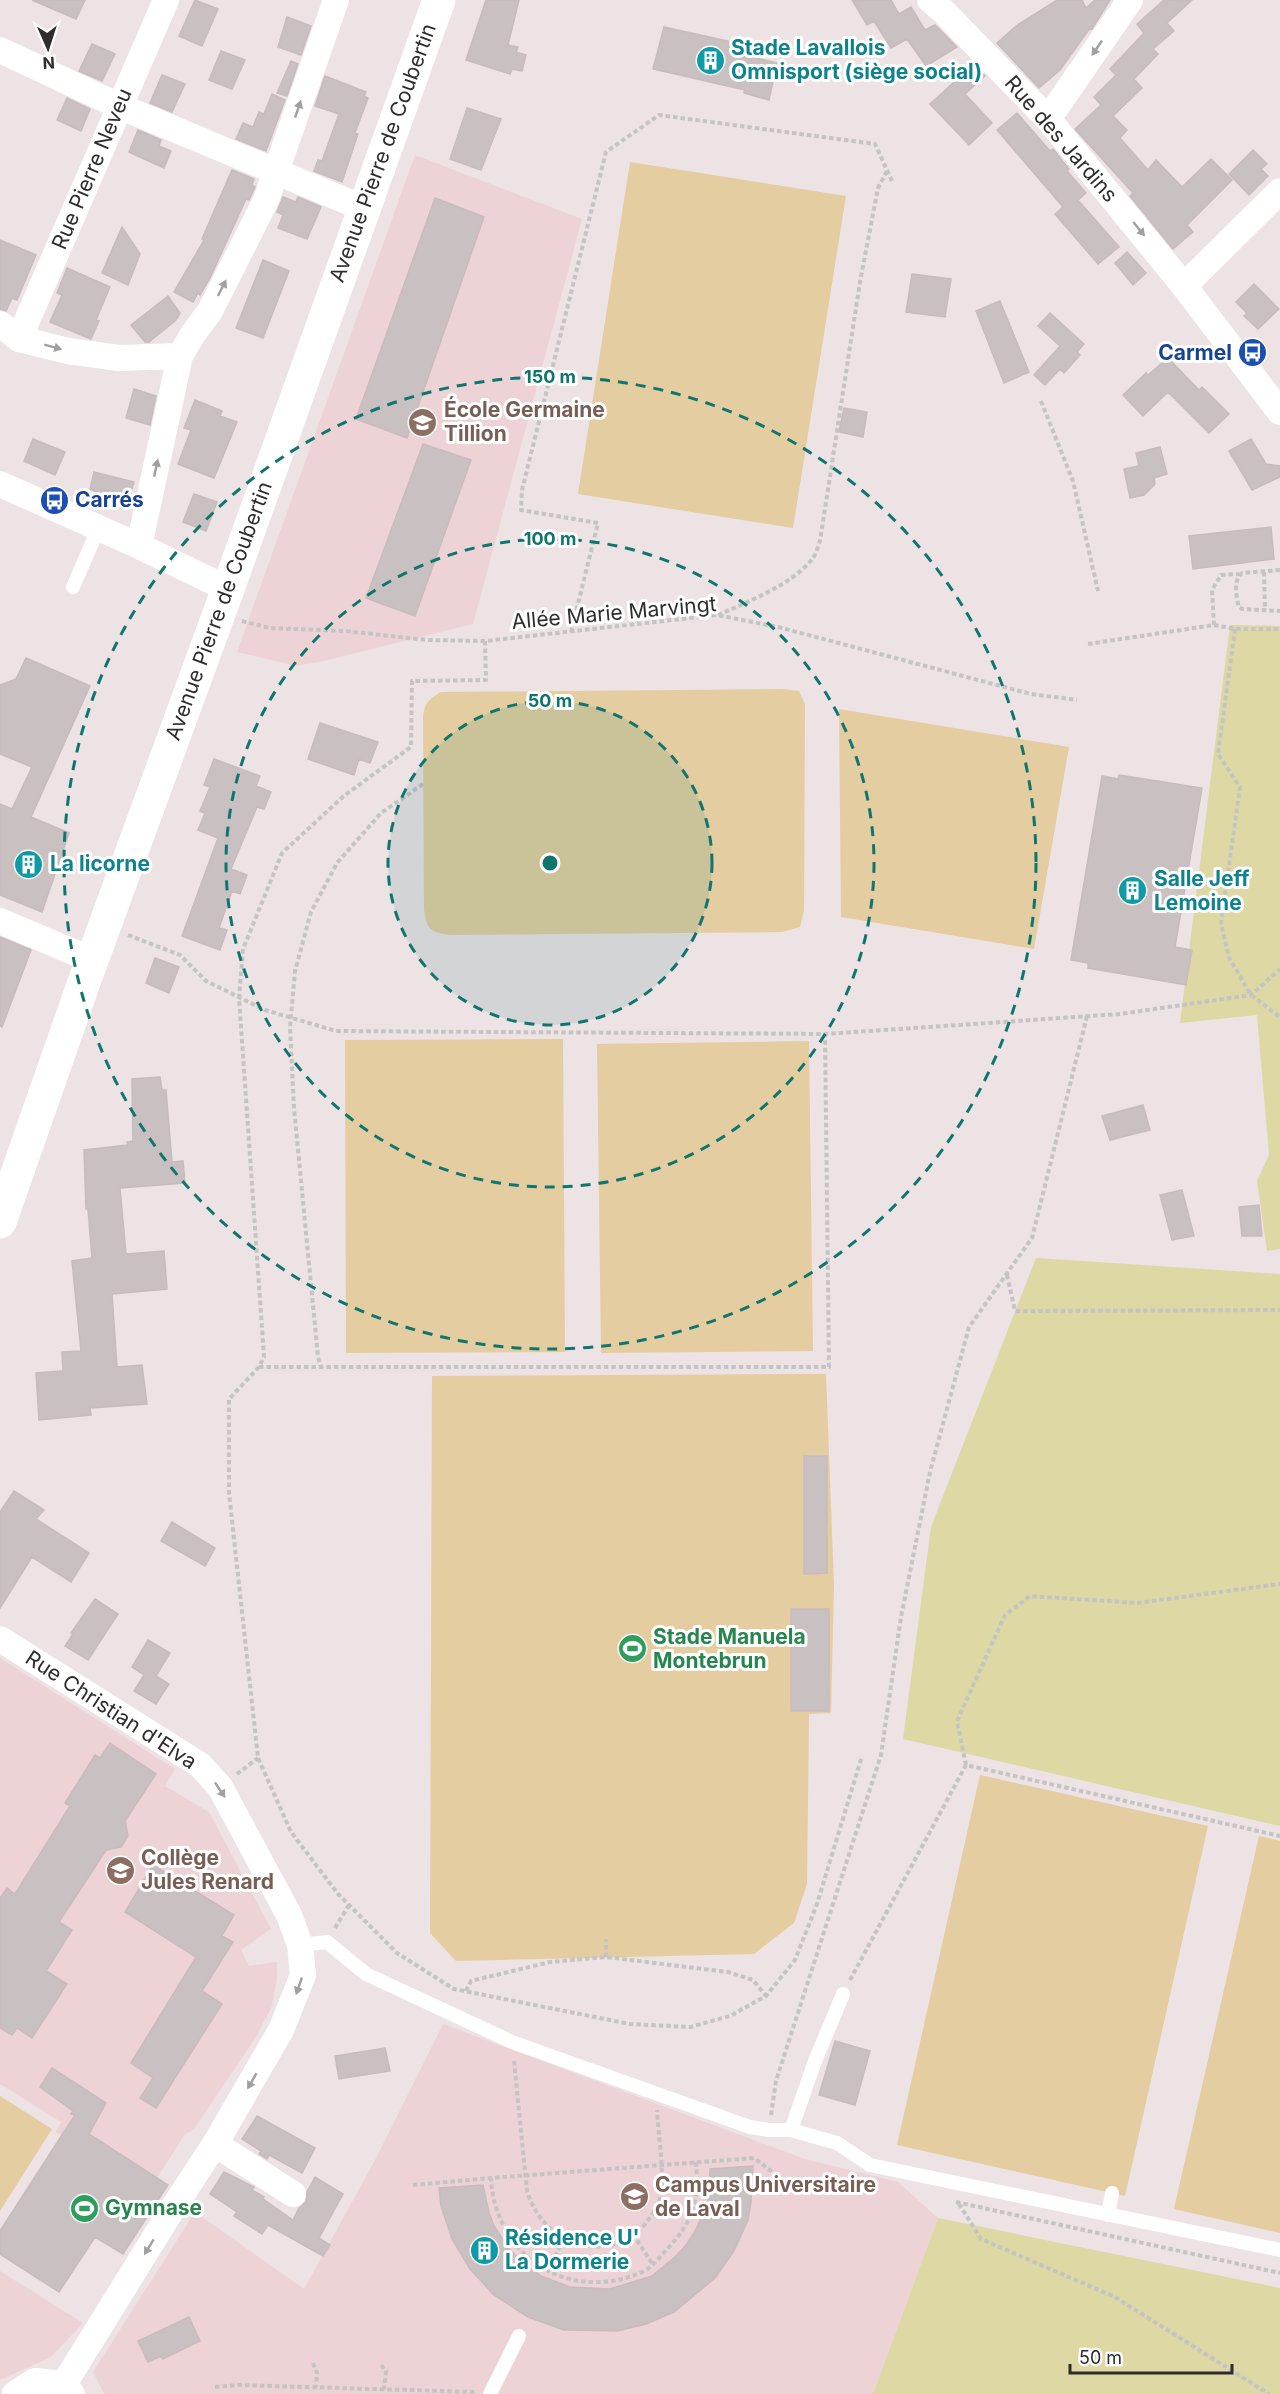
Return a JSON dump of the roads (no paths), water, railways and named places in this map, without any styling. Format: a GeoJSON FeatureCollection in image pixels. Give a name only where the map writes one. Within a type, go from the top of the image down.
{"type":"FeatureCollection","features":[{"type":"Feature","properties":{"kind":"street","name":"Rue Pierre Neveu"},"geometry":{"type":"LineString","coordinates":[[10,331],[120,106],[166,0]]}},
{"type":"Feature","properties":{"kind":"street"},"geometry":{"type":"LineString","coordinates":[[139,546],[180,356],[210,311],[266,200],[336,0]]}},
{"type":"Feature","properties":{"kind":"street","name":"Avenue Pierre de Coubertin"},"geometry":{"type":"LineString","coordinates":[[0,1222],[92,960],[439,0]]}},
{"type":"Feature","properties":{"kind":"street","name":"Rue des Jardins"},"geometry":{"type":"LineString","coordinates":[[930,0],[1048,119],[1184,286],[1280,412]]}},
{"type":"Feature","properties":{"kind":"street"},"geometry":{"type":"LineString","coordinates":[[1048,119],[1130,0]]}},
{"type":"Feature","properties":{"kind":"street"},"geometry":{"type":"LineString","coordinates":[[0,50],[120,106],[363,208]]}},
{"type":"Feature","properties":{"kind":"street"},"geometry":{"type":"LineString","coordinates":[[1184,286],[1280,191]]}},
{"type":"Feature","properties":{"kind":"street"},"geometry":{"type":"LineString","coordinates":[[10,331],[68,351],[119,358],[180,356]]}},
{"type":"Feature","properties":{"kind":"street"},"geometry":{"type":"LineString","coordinates":[[0,484],[139,546],[223,602]]}},
{"type":"Feature","properties":{"kind":"street"},"geometry":{"type":"LineString","coordinates":[[0,921],[92,960]]}},
{"type":"Feature","properties":{"kind":"street","name":"Rue Christian d'Elva"},"geometry":{"type":"LineString","coordinates":[[0,1639],[200,1765],[220,1787],[289,1915],[300,1945],[303,1975],[281,2030],[215,2144],[172,2208],[68,2389]]}},
{"type":"Feature","properties":{"kind":"street"},"geometry":{"type":"LineString","coordinates":[[215,2144],[293,2194]]}},
{"type":"Feature","properties":{"kind":"street"},"geometry":{"type":"LineString","coordinates":[[15,2394],[35,2381],[68,2389]]}},
{"type":"Feature","properties":{"kind":"lane"},"geometry":{"type":"LineString","coordinates":[[73,587],[99,527]]}},
{"type":"Feature","properties":{"kind":"lane"},"geometry":{"type":"LineString","coordinates":[[300,1945],[327,1942],[366,1974],[512,2042],[750,2127],[791,2130],[837,2143],[870,2165],[1280,2250]]}},
{"type":"Feature","properties":{"kind":"lane"},"geometry":{"type":"LineString","coordinates":[[791,2130],[815,2061],[843,1994]]}},
{"type":"Feature","properties":{"kind":"lane"},"geometry":{"type":"LineString","coordinates":[[1108,2215],[1112,2193]]}},
{"type":"Feature","properties":{"kind":"lane"},"geometry":{"type":"LineString","coordinates":[[491,2393],[519,2336]]}},
{"type":"Feature","properties":{"kind":"place","name":"Stade Lavallois Omnisport (siège social)"},"geometry":{"type":"Point","coordinates":[710,60]}},
{"type":"Feature","properties":{"kind":"place","name":"Carmel"},"geometry":{"type":"Point","coordinates":[1253,353]}},
{"type":"Feature","properties":{"kind":"place","name":"École Germaine Tillion"},"geometry":{"type":"Point","coordinates":[423,422]}},
{"type":"Feature","properties":{"kind":"place","name":"Carrés"},"geometry":{"type":"Point","coordinates":[54,500]}},
{"type":"Feature","properties":{"kind":"place","name":"La licorne"},"geometry":{"type":"Point","coordinates":[29,864]}},
{"type":"Feature","properties":{"kind":"place","name":"Salle Jeff Lemoine"},"geometry":{"type":"Point","coordinates":[1133,891]}},
{"type":"Feature","properties":{"kind":"place","name":"Stade Manuela Montebrun"},"geometry":{"type":"Point","coordinates":[632,1649]}},
{"type":"Feature","properties":{"kind":"place","name":"Collège Jules Renard"},"geometry":{"type":"Point","coordinates":[120,1870]}},
{"type":"Feature","properties":{"kind":"place","name":"Campus Universitaire de Laval"},"geometry":{"type":"Point","coordinates":[634,2197]}},
{"type":"Feature","properties":{"kind":"place","name":"Gymnase"},"geometry":{"type":"Point","coordinates":[84,2208]}},
{"type":"Feature","properties":{"kind":"place","name":"Résidence U' La Dormerie"},"geometry":{"type":"Point","coordinates":[484,2250]}}]}
